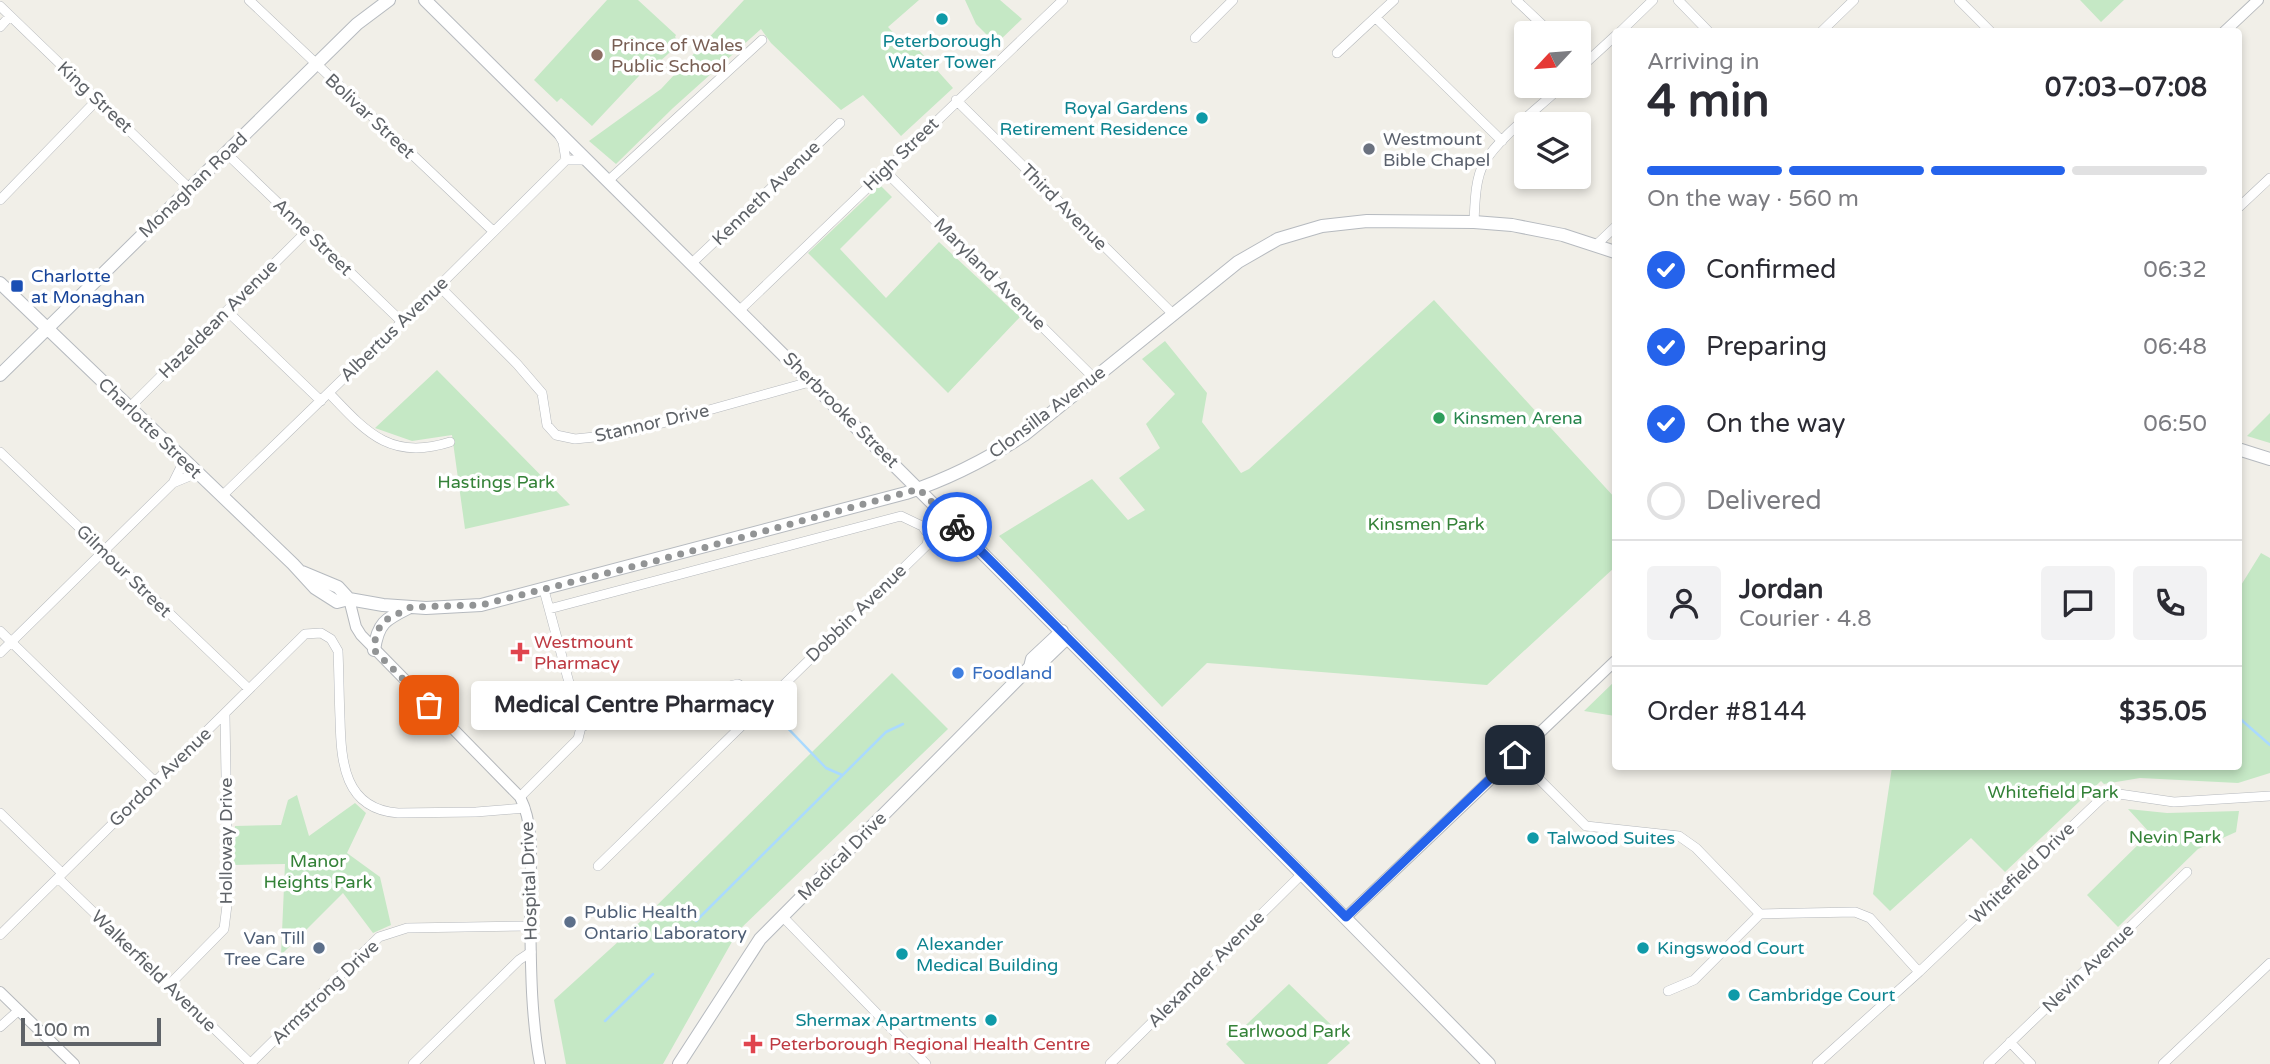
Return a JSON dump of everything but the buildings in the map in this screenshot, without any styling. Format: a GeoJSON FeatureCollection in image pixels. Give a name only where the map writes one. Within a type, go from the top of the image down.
{"type":"FeatureCollection","features":[{"type":"Feature","properties":{"kind":"main road","name":"Monaghan Road"},"geometry":{"type":"LineString","coordinates":[[0,375],[357,24],[389,0]]}},
{"type":"Feature","properties":{"kind":"main road","name":"Sherbrooke Street"},"geometry":{"type":"LineString","coordinates":[[425,0],[741,309],[1489,1064]]}},
{"type":"Feature","properties":{"kind":"main road","name":"Clonsilla Avenue"},"geometry":{"type":"LineString","coordinates":[[411,607],[481,605],[919,489],[990,457],[1024,435],[1238,262],[1288,236],[1322,226],[1367,220],[1474,222],[1512,225],[1563,234],[1612,251]]}},
{"type":"Feature","properties":{"kind":"main road","name":"Charlotte Street"},"geometry":{"type":"LineString","coordinates":[[0,283],[315,588],[337,602],[349,599],[411,607]]}},
{"type":"Feature","properties":{"kind":"main road"},"geometry":{"type":"LineString","coordinates":[[2242,450],[2270,458]]}},
{"type":"Feature","properties":{"kind":"main road"},"geometry":{"type":"LineString","coordinates":[[374,650],[376,633],[384,621],[411,607]]}},
{"type":"Feature","properties":{"kind":"main road","name":"Medical Drive"},"geometry":{"type":"LineString","coordinates":[[679,1064],[760,939],[1030,667],[1038,666],[1065,634]]}},
{"type":"Feature","properties":{"kind":"street","name":"Bolivar Street"},"geometry":{"type":"LineString","coordinates":[[249,0],[492,231]]}},
{"type":"Feature","properties":{"kind":"street","name":"High Street"},"geometry":{"type":"LineString","coordinates":[[741,309],[1063,0]]}},
{"type":"Feature","properties":{"kind":"street"},"geometry":{"type":"LineString","coordinates":[[1195,38],[1233,0]]}},
{"type":"Feature","properties":{"kind":"street"},"geometry":{"type":"LineString","coordinates":[[1337,53],[1394,0]]}},
{"type":"Feature","properties":{"kind":"street"},"geometry":{"type":"LineString","coordinates":[[1516,0],[1538,21]]}},
{"type":"Feature","properties":{"kind":"street"},"geometry":{"type":"LineString","coordinates":[[1624,28],[1653,0]]}},
{"type":"Feature","properties":{"kind":"street"},"geometry":{"type":"LineString","coordinates":[[1678,0],[1705,28]]}},
{"type":"Feature","properties":{"kind":"street"},"geometry":{"type":"LineString","coordinates":[[1825,28],[1854,0]]}},
{"type":"Feature","properties":{"kind":"street"},"geometry":{"type":"LineString","coordinates":[[1959,0],[1987,28]]}},
{"type":"Feature","properties":{"kind":"street"},"geometry":{"type":"LineString","coordinates":[[2228,28],[2258,0]]}},
{"type":"Feature","properties":{"kind":"street","name":"King Street"},"geometry":{"type":"LineString","coordinates":[[0,6],[190,188]]}},
{"type":"Feature","properties":{"kind":"street"},"geometry":{"type":"LineString","coordinates":[[0,26],[10,16]]}},
{"type":"Feature","properties":{"kind":"street"},"geometry":{"type":"LineString","coordinates":[[1376,18],[1502,141]]}},
{"type":"Feature","properties":{"kind":"street"},"geometry":{"type":"LineString","coordinates":[[1591,56],[1612,38]]}},
{"type":"Feature","properties":{"kind":"street"},"geometry":{"type":"LineString","coordinates":[[609,180],[762,40]]}},
{"type":"Feature","properties":{"kind":"street"},"geometry":{"type":"LineString","coordinates":[[1474,222],[1477,181],[1484,163],[1502,141],[1549,98]]}},
{"type":"Feature","properties":{"kind":"street"},"geometry":{"type":"LineString","coordinates":[[0,201],[97,100]]}},
{"type":"Feature","properties":{"kind":"street","name":"Third Avenue"},"geometry":{"type":"LineString","coordinates":[[956,100],[1172,313]]}},
{"type":"Feature","properties":{"kind":"street","name":"Kenneth Avenue"},"geometry":{"type":"LineString","coordinates":[[693,262],[839,123]]}},
{"type":"Feature","properties":{"kind":"street"},"geometry":{"type":"LineString","coordinates":[[554,128],[562,142],[565,160],[589,160]]}},
{"type":"Feature","properties":{"kind":"street","name":"Anne Street"},"geometry":{"type":"LineString","coordinates":[[226,153],[401,321]]}},
{"type":"Feature","properties":{"kind":"street","name":"Albertus Avenue"},"geometry":{"type":"LineString","coordinates":[[222,496],[565,160]]}},
{"type":"Feature","properties":{"kind":"street","name":"Maryland Avenue"},"geometry":{"type":"LineString","coordinates":[[885,171],[1094,378]]}},
{"type":"Feature","properties":{"kind":"street"},"geometry":{"type":"LineString","coordinates":[[2242,204],[2270,178]]}},
{"type":"Feature","properties":{"kind":"street"},"geometry":{"type":"LineString","coordinates":[[1595,246],[1612,230]]}},
{"type":"Feature","properties":{"kind":"street","name":"Hazeldean Avenue"},"geometry":{"type":"LineString","coordinates":[[129,408],[307,231]]}},
{"type":"Feature","properties":{"kind":"street","name":"Stannor Drive"},"geometry":{"type":"LineString","coordinates":[[439,286],[517,364],[542,393],[547,425],[556,435],[575,439],[623,434],[813,381]]}},
{"type":"Feature","properties":{"kind":"street"},"geometry":{"type":"LineString","coordinates":[[226,311],[321,401]]}},
{"type":"Feature","properties":{"kind":"street"},"geometry":{"type":"LineString","coordinates":[[329,393],[376,437],[402,448],[428,449],[450,442]]}},
{"type":"Feature","properties":{"kind":"street","name":"Gilmour Street"},"geometry":{"type":"LineString","coordinates":[[0,452],[249,689]]}},
{"type":"Feature","properties":{"kind":"street"},"geometry":{"type":"LineString","coordinates":[[0,653],[173,483],[184,461]]}},
{"type":"Feature","properties":{"kind":"street"},"geometry":{"type":"LineString","coordinates":[[173,483],[197,473]]}},
{"type":"Feature","properties":{"kind":"street","name":"Dobbin Avenue"},"geometry":{"type":"LineString","coordinates":[[548,609],[901,516],[922,526],[929,535],[927,545],[598,866]]}},
{"type":"Feature","properties":{"kind":"street"},"geometry":{"type":"LineString","coordinates":[[523,802],[578,739],[581,727],[544,590]]}},
{"type":"Feature","properties":{"kind":"street","name":"Hospital Drive"},"geometry":{"type":"LineString","coordinates":[[349,599],[356,627],[374,650],[523,802],[530,828],[534,1034],[540,1064]]}},
{"type":"Feature","properties":{"kind":"street"},"geometry":{"type":"LineString","coordinates":[[0,631],[155,782]]}},
{"type":"Feature","properties":{"kind":"street","name":"Gordon Avenue"},"geometry":{"type":"LineString","coordinates":[[0,935],[305,634],[326,635],[336,645],[343,768],[352,788],[366,802],[386,812],[398,813],[476,812],[523,802]]}},
{"type":"Feature","properties":{"kind":"street"},"geometry":{"type":"LineString","coordinates":[[1346,917],[1612,665]]}},
{"type":"Feature","properties":{"kind":"street"},"geometry":{"type":"LineString","coordinates":[[581,727],[620,712],[738,684],[765,701]]}},
{"type":"Feature","properties":{"kind":"street","name":"Holloway Drive"},"geometry":{"type":"LineString","coordinates":[[169,986],[224,929],[228,897],[225,715]]}},
{"type":"Feature","properties":{"kind":"street"},"geometry":{"type":"LineString","coordinates":[[1515,755],[1586,826],[1679,836],[1696,848],[1760,914]]}},
{"type":"Feature","properties":{"kind":"street","name":"Whitefield Drive"},"geometry":{"type":"LineString","coordinates":[[1817,1064],[1919,972],[2104,796],[2119,794],[2174,802],[2270,796]]}},
{"type":"Feature","properties":{"kind":"street","name":"Walkerfield Avenue"},"geometry":{"type":"LineString","coordinates":[[0,813],[169,986],[250,1064]]}},
{"type":"Feature","properties":{"kind":"street","name":"Nevin Avenue"},"geometry":{"type":"LineString","coordinates":[[1988,1064],[2187,872]]}},
{"type":"Feature","properties":{"kind":"street","name":"Alexander Avenue"},"geometry":{"type":"LineString","coordinates":[[1110,1064],[1302,874]]}},
{"type":"Feature","properties":{"kind":"street"},"geometry":{"type":"LineString","coordinates":[[1668,991],[1694,980],[1760,914],[1856,912],[1870,918],[1919,972]]}},
{"type":"Feature","properties":{"kind":"street"},"geometry":{"type":"LineString","coordinates":[[782,916],[926,1064]]}},
{"type":"Feature","properties":{"kind":"street","name":"Armstrong Drive"},"geometry":{"type":"LineString","coordinates":[[250,1064],[379,937],[407,928],[531,926]]}},
{"type":"Feature","properties":{"kind":"street"},"geometry":{"type":"LineString","coordinates":[[413,1064],[531,952]]}},
{"type":"Feature","properties":{"kind":"street"},"geometry":{"type":"LineString","coordinates":[[2163,1064],[2270,963]]}},
{"type":"Feature","properties":{"kind":"street"},"geometry":{"type":"LineString","coordinates":[[0,992],[74,1064]]}},
{"type":"Feature","properties":{"kind":"street"},"geometry":{"type":"LineString","coordinates":[[0,1027],[19,1010]]}},
{"type":"Feature","properties":{"kind":"street"},"geometry":{"type":"LineString","coordinates":[[2010,1042],[2031,1064]]}},
{"type":"Feature","properties":{"kind":"green space"},"geometry":{"type":"Polygon","coordinates":[[[607,0],[638,0],[676,35],[680,43],[657,64],[654,60],[592,126],[561,98],[557,102],[534,80],[607,0]]]}},
{"type":"Feature","properties":{"kind":"green space"},"geometry":{"type":"Polygon","coordinates":[[[744,0],[919,0],[888,27],[901,41],[907,37],[953,88],[901,136],[863,95],[841,110],[771,43],[761,29],[673,108],[616,164],[589,141],[661,89],[744,0]]]}},
{"type":"Feature","properties":{"kind":"green space"},"geometry":{"type":"Polygon","coordinates":[[[965,0],[1000,0],[1022,19],[996,44],[976,24],[965,0]]]}},
{"type":"Feature","properties":{"kind":"green space"},"geometry":{"type":"Polygon","coordinates":[[[2080,0],[2124,0],[2101,22],[2080,0]]]}},
{"type":"Feature","properties":{"kind":"green space"},"geometry":{"type":"Polygon","coordinates":[[[880,185],[892,197],[840,249],[886,298],[939,242],[1020,317],[948,393],[808,253],[880,185]]]}},
{"type":"Feature","properties":{"kind":"green space","name":"Kinsmen Park"},"geometry":{"type":"Polygon","coordinates":[[[1434,300],[1612,495],[1612,570],[1487,685],[1207,663],[1162,707],[999,536],[1092,479],[1128,520],[1145,510],[1119,478],[1160,448],[1146,424],[1175,394],[1142,359],[1165,341],[1207,393],[1202,422],[1241,473],[1249,469],[1434,300]]]}},
{"type":"Feature","properties":{"kind":"green space","name":"Hastings Park"},"geometry":{"type":"Polygon","coordinates":[[[437,370],[570,505],[465,529],[452,435],[412,441],[375,428],[437,370]]]}},
{"type":"Feature","properties":{"kind":"green space"},"geometry":{"type":"Polygon","coordinates":[[[2270,413],[2270,443],[2247,436],[2270,413]]]}},
{"type":"Feature","properties":{"kind":"green space","name":"Whitefield Park"},"geometry":{"type":"Polygon","coordinates":[[[2261,553],[2270,558],[2270,773],[2238,783],[2140,778],[2104,784],[2101,781],[2005,872],[1971,838],[1890,911],[1873,894],[1892,770],[2242,770],[2242,584],[2261,553]]]}},
{"type":"Feature","properties":{"kind":"green space"},"geometry":{"type":"Polygon","coordinates":[[[892,673],[948,729],[738,931],[663,1064],[566,1064],[554,1000],[641,921],[892,673]]]}},
{"type":"Feature","properties":{"kind":"green space"},"geometry":{"type":"Polygon","coordinates":[[[1612,684],[1612,716],[1584,711],[1612,684]]]}},
{"type":"Feature","properties":{"kind":"green space","name":"Manor Heights Park"},"geometry":{"type":"Polygon","coordinates":[[[297,795],[309,836],[355,803],[366,813],[347,853],[380,877],[391,925],[373,933],[343,893],[281,955],[285,864],[233,865],[235,826],[281,825],[288,800],[297,795]]]}},
{"type":"Feature","properties":{"kind":"green space","name":"Nevin Park"},"geometry":{"type":"Polygon","coordinates":[[[2128,809],[2167,813],[2239,811],[2236,832],[2198,849],[2118,927],[2087,895],[2150,833],[2128,809]]]}},
{"type":"Feature","properties":{"kind":"green space","name":"Earlwood Park"},"geometry":{"type":"Polygon","coordinates":[[[1289,984],[1350,1043],[1327,1064],[1245,1064],[1226,1044],[1289,984]]]}},
{"type":"Feature","properties":{"kind":"waterway"},"geometry":{"type":"LineString","coordinates":[[778,718],[826,768],[842,775]]}},
{"type":"Feature","properties":{"kind":"waterway"},"geometry":{"type":"LineString","coordinates":[[2242,720],[2270,745]]}},
{"type":"Feature","properties":{"kind":"waterway"},"geometry":{"type":"LineString","coordinates":[[696,921],[886,732],[903,724]]}},
{"type":"Feature","properties":{"kind":"waterway"},"geometry":{"type":"LineString","coordinates":[[605,1021],[653,974]]}},
{"type":"Feature","properties":{"kind":"way so far"},"geometry":{"type":"LineString","coordinates":[[429,705],[374,650],[376,633],[384,621],[411,607],[481,605],[919,489],[957,527]]}},
{"type":"Feature","properties":{"kind":"place","name":"Peterborough Water Tower"},"geometry":{"type":"Point","coordinates":[942,19]}},
{"type":"Feature","properties":{"kind":"place","name":"Prince of Wales Public School"},"geometry":{"type":"Point","coordinates":[597,55]}},
{"type":"Feature","properties":{"kind":"place","name":"Royal Gardens Retirement Residence"},"geometry":{"type":"Point","coordinates":[1202,118]}},
{"type":"Feature","properties":{"kind":"place","name":"Westmount Bible Chapel"},"geometry":{"type":"Point","coordinates":[1369,149]}},
{"type":"Feature","properties":{"kind":"place","name":"Charlotte at Monaghan"},"geometry":{"type":"Point","coordinates":[17,286]}},
{"type":"Feature","properties":{"kind":"place","name":"Kinsmen Arena"},"geometry":{"type":"Point","coordinates":[1439,418]}},
{"type":"Feature","properties":{"kind":"place","name":"Westmount Pharmacy"},"geometry":{"type":"Point","coordinates":[520,652]}},
{"type":"Feature","properties":{"kind":"place","name":"Foodland"},"geometry":{"type":"Point","coordinates":[958,673]}},
{"type":"Feature","properties":{"kind":"place","name":"Medical Centre Pharmacy"},"geometry":{"type":"Point","coordinates":[429,705]}},
{"type":"Feature","properties":{"kind":"place","name":"Talwood Suites"},"geometry":{"type":"Point","coordinates":[1533,838]}},
{"type":"Feature","properties":{"kind":"place","name":"Public Health Ontario Laboratory"},"geometry":{"type":"Point","coordinates":[570,922]}},
{"type":"Feature","properties":{"kind":"place","name":"Van Till Tree Care"},"geometry":{"type":"Point","coordinates":[319,948]}},
{"type":"Feature","properties":{"kind":"place","name":"Kingswood Court"},"geometry":{"type":"Point","coordinates":[1643,948]}},
{"type":"Feature","properties":{"kind":"place","name":"Alexander Medical Building"},"geometry":{"type":"Point","coordinates":[902,954]}},
{"type":"Feature","properties":{"kind":"place","name":"Cambridge Court"},"geometry":{"type":"Point","coordinates":[1734,995]}},
{"type":"Feature","properties":{"kind":"place","name":"Shermax Apartments"},"geometry":{"type":"Point","coordinates":[991,1020]}},
{"type":"Feature","properties":{"kind":"place","name":"Peterborough Regional Health Centre"},"geometry":{"type":"Point","coordinates":[753,1044]}},
{"type":"Feature","properties":{"kind":"route"},"geometry":{"type":"LineString","coordinates":[[957,527],[1346,917],[1515,755]]}}]}
